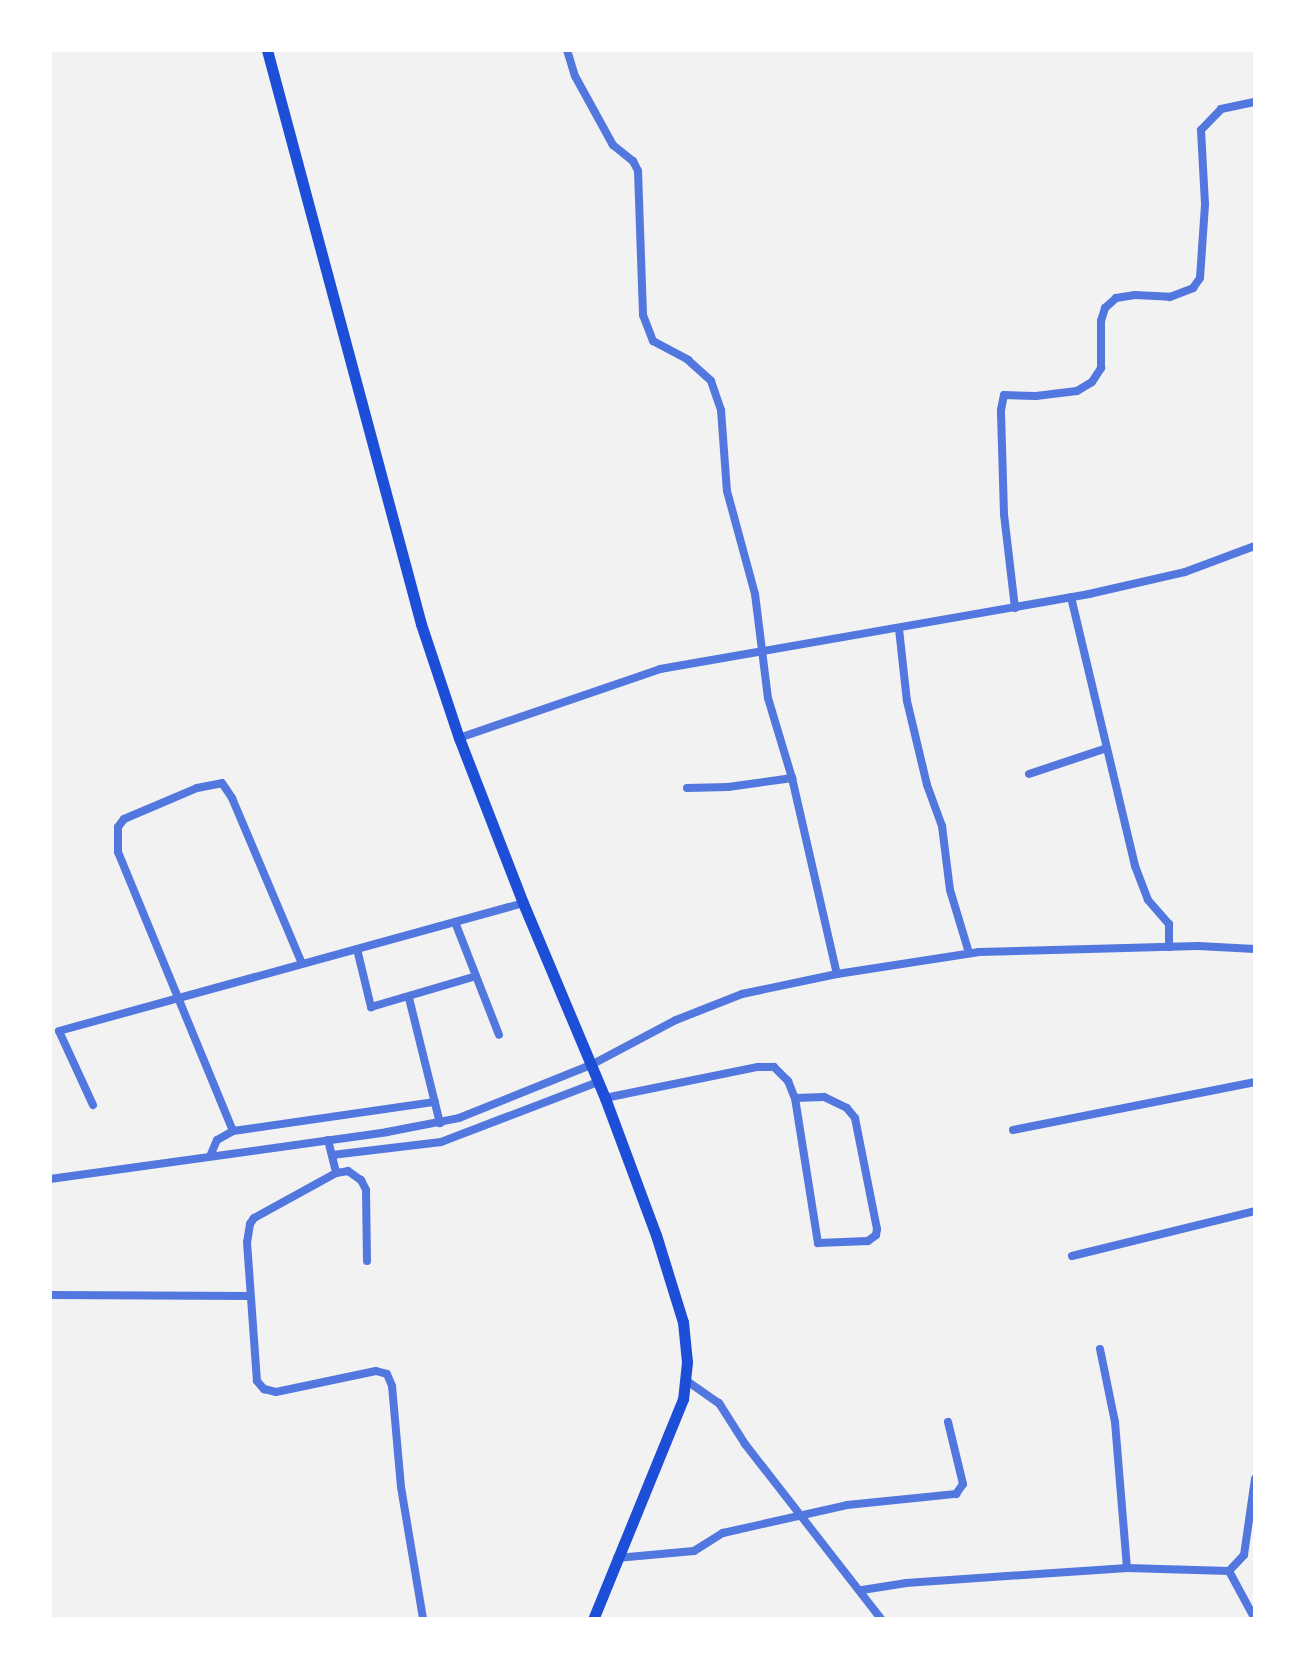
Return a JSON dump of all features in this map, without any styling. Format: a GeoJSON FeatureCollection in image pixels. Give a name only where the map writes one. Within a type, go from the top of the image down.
{"type":"FeatureCollection","features":[{"type":"Feature","properties":{"kind":"main road"},"geometry":{"type":"LineString","coordinates":[[267,50],[395,540],[459,738],[523,903],[605,1098],[656,1235],[683,1322],[687,1381],[683,1399],[593,1619]]}},
{"type":"Feature","properties":{"kind":"street"},"geometry":{"type":"LineString","coordinates":[[567,50],[575,76],[613,145],[633,161],[638,171],[643,315],[653,341],[688,360],[711,381],[721,410],[727,491],[755,594],[768,698],[792,778],[837,974]]}},
{"type":"Feature","properties":{"kind":"street"},"geometry":{"type":"LineString","coordinates":[[1015,608],[1004,514],[1001,410],[1004,395],[1036,396],[1077,391],[1092,382],[1101,368],[1101,321],[1105,308],[1116,298],[1135,295],[1170,297],[1193,288],[1200,278],[1205,204],[1201,130],[1221,109],[1255,102]]}},
{"type":"Feature","properties":{"kind":"street"},"geometry":{"type":"LineString","coordinates":[[459,738],[660,669],[1071,597],[1185,572],[1255,546]]}},
{"type":"Feature","properties":{"kind":"street"},"geometry":{"type":"LineString","coordinates":[[1071,597],[1104,749],[1135,866],[1148,900],[1169,924],[1169,947]]}},
{"type":"Feature","properties":{"kind":"street"},"geometry":{"type":"LineString","coordinates":[[899,629],[907,701],[927,785],[942,826],[950,890],[969,953]]}},
{"type":"Feature","properties":{"kind":"street"},"geometry":{"type":"LineString","coordinates":[[1029,774],[1104,749]]}},
{"type":"Feature","properties":{"kind":"street"},"geometry":{"type":"LineString","coordinates":[[687,788],[728,787],[792,778]]}},
{"type":"Feature","properties":{"kind":"street"},"geometry":{"type":"LineString","coordinates":[[233,1131],[118,852],[118,827],[124,819],[187,793],[222,783],[232,798],[302,964]]}},
{"type":"Feature","properties":{"kind":"street"},"geometry":{"type":"LineString","coordinates":[[93,1105],[59,1031],[523,903]]}},
{"type":"Feature","properties":{"kind":"street"},"geometry":{"type":"LineString","coordinates":[[455,922],[499,1035]]}},
{"type":"Feature","properties":{"kind":"street"},"geometry":{"type":"LineString","coordinates":[[50,1179],[440,1123],[591,1065],[676,1020],[742,994],[837,974],[969,953],[1169,947],[1255,949]]}},
{"type":"Feature","properties":{"kind":"street"},"geometry":{"type":"LineString","coordinates":[[357,949],[371,1007],[476,976]]}},
{"type":"Feature","properties":{"kind":"street"},"geometry":{"type":"LineString","coordinates":[[409,998],[440,1123]]}},
{"type":"Feature","properties":{"kind":"street"},"geometry":{"type":"LineString","coordinates":[[605,1098],[758,1067],[774,1067],[788,1081],[795,1098],[818,1243],[868,1241],[876,1235],[877,1229],[855,1118],[847,1108],[824,1097],[795,1098]]}},
{"type":"Feature","properties":{"kind":"street"},"geometry":{"type":"LineString","coordinates":[[332,1155],[441,1142],[598,1082]]}},
{"type":"Feature","properties":{"kind":"street"},"geometry":{"type":"LineString","coordinates":[[1013,1130],[1255,1082]]}},
{"type":"Feature","properties":{"kind":"street"},"geometry":{"type":"LineString","coordinates":[[211,1154],[217,1140],[233,1131],[435,1102]]}},
{"type":"Feature","properties":{"kind":"street"},"geometry":{"type":"LineString","coordinates":[[328,1140],[336,1173]]}},
{"type":"Feature","properties":{"kind":"street"},"geometry":{"type":"LineString","coordinates":[[367,1261],[366,1190],[356,1175],[348,1171],[336,1173],[254,1218],[248,1235],[257,1381],[264,1389],[276,1392],[376,1371],[387,1374],[392,1386],[401,1487],[423,1619]]}},
{"type":"Feature","properties":{"kind":"street"},"geometry":{"type":"LineString","coordinates":[[1072,1256],[1255,1211]]}},
{"type":"Feature","properties":{"kind":"street"},"geometry":{"type":"LineString","coordinates":[[50,1295],[250,1296]]}},
{"type":"Feature","properties":{"kind":"street"},"geometry":{"type":"LineString","coordinates":[[1100,1349],[1115,1422],[1127,1568]]}},
{"type":"Feature","properties":{"kind":"street"},"geometry":{"type":"LineString","coordinates":[[687,1381],[719,1403],[745,1444],[862,1590],[881,1619]]}},
{"type":"Feature","properties":{"kind":"street"},"geometry":{"type":"LineString","coordinates":[[617,1558],[694,1551],[723,1533],[847,1505],[956,1494],[963,1484],[948,1422]]}},
{"type":"Feature","properties":{"kind":"street"},"geometry":{"type":"LineString","coordinates":[[862,1590],[906,1583],[1127,1568],[1229,1571],[1244,1555],[1255,1479]]}},
{"type":"Feature","properties":{"kind":"street"},"geometry":{"type":"LineString","coordinates":[[1244,1555],[1255,1555]]}},
{"type":"Feature","properties":{"kind":"street"},"geometry":{"type":"LineString","coordinates":[[1229,1571],[1255,1619]]}}]}
